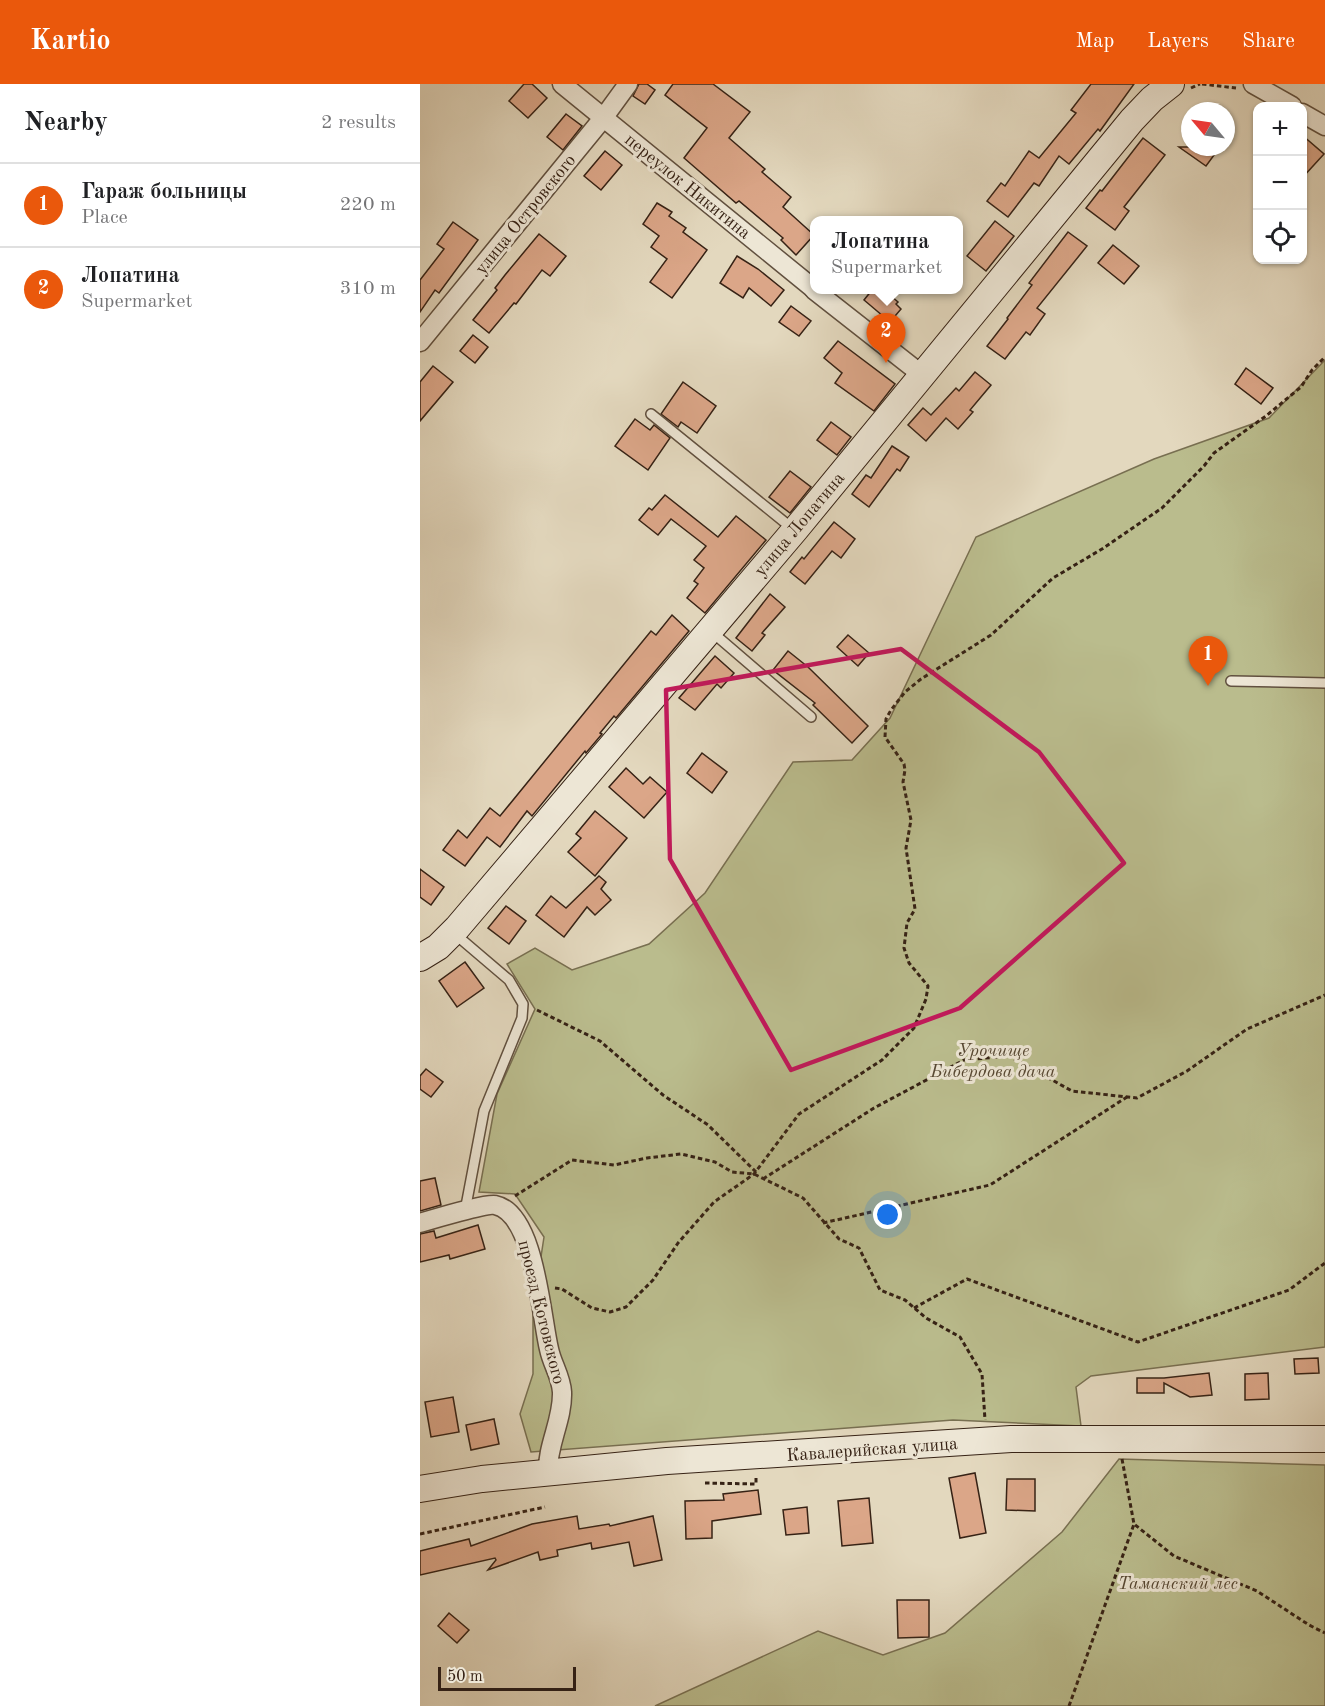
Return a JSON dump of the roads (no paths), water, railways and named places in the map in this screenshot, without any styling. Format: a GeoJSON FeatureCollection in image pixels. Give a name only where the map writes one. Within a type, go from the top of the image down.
{"type":"FeatureCollection","features":[{"type":"Feature","properties":{"kind":"street","name":"переулок Никитина"},"geometry":{"type":"LineString","coordinates":[[561,84],[810,286]]}},
{"type":"Feature","properties":{"kind":"street","name":"улица Островского"},"geometry":{"type":"LineString","coordinates":[[420,342],[604,117],[628,84]]}},
{"type":"Feature","properties":{"kind":"street","name":"улица Лопатина"},"geometry":{"type":"LineString","coordinates":[[420,958],[438,947],[453,932],[795,530],[1132,120],[1152,99],[1171,84]]}},
{"type":"Feature","properties":{"kind":"street"},"geometry":{"type":"LineString","coordinates":[[1253,84],[1285,102]]}},
{"type":"Feature","properties":{"kind":"street"},"geometry":{"type":"LineString","coordinates":[[1307,115],[1325,126]]}},
{"type":"Feature","properties":{"kind":"street","name":"переулок Никитина"},"geometry":{"type":"LineString","coordinates":[[820,294],[921,374]]}},
{"type":"Feature","properties":{"kind":"street","name":"проезд Котовского"},"geometry":{"type":"LineString","coordinates":[[465,1211],[493,1204],[506,1210],[521,1228],[533,1263],[549,1351],[558,1372],[562,1390],[562,1406],[548,1457],[548,1472]]}},
{"type":"Feature","properties":{"kind":"street"},"geometry":{"type":"LineString","coordinates":[[420,1223],[465,1211]]}},
{"type":"Feature","properties":{"kind":"street","name":"Кавалерийская улица"},"geometry":{"type":"LineString","coordinates":[[420,1489],[482,1479],[667,1461],[1011,1439],[1325,1439]]}},
{"type":"Feature","properties":{"kind":"lane"},"geometry":{"type":"LineString","coordinates":[[651,414],[795,530]]}},
{"type":"Feature","properties":{"kind":"lane"},"geometry":{"type":"LineString","coordinates":[[711,630],[811,717]]}},
{"type":"Feature","properties":{"kind":"lane"},"geometry":{"type":"LineString","coordinates":[[1230,681],[1325,683]]}},
{"type":"Feature","properties":{"kind":"lane"},"geometry":{"type":"LineString","coordinates":[[453,932],[508,980],[523,1004],[522,1018],[484,1111],[465,1211]]}},
{"type":"Feature","properties":{"kind":"place","name":"Лопатина"},"geometry":{"type":"Point","coordinates":[886,363]}},
{"type":"Feature","properties":{"kind":"place","name":"Гараж больницы"},"geometry":{"type":"Point","coordinates":[1208,686]}},
{"type":"Feature","properties":{"kind":"park label","name":"Урочище Бибердова дача"},"geometry":{"type":"Point","coordinates":[993,1060]}},
{"type":"Feature","properties":{"kind":"park label","name":"Таманский лес"},"geometry":{"type":"Point","coordinates":[1178,1583]}}]}
